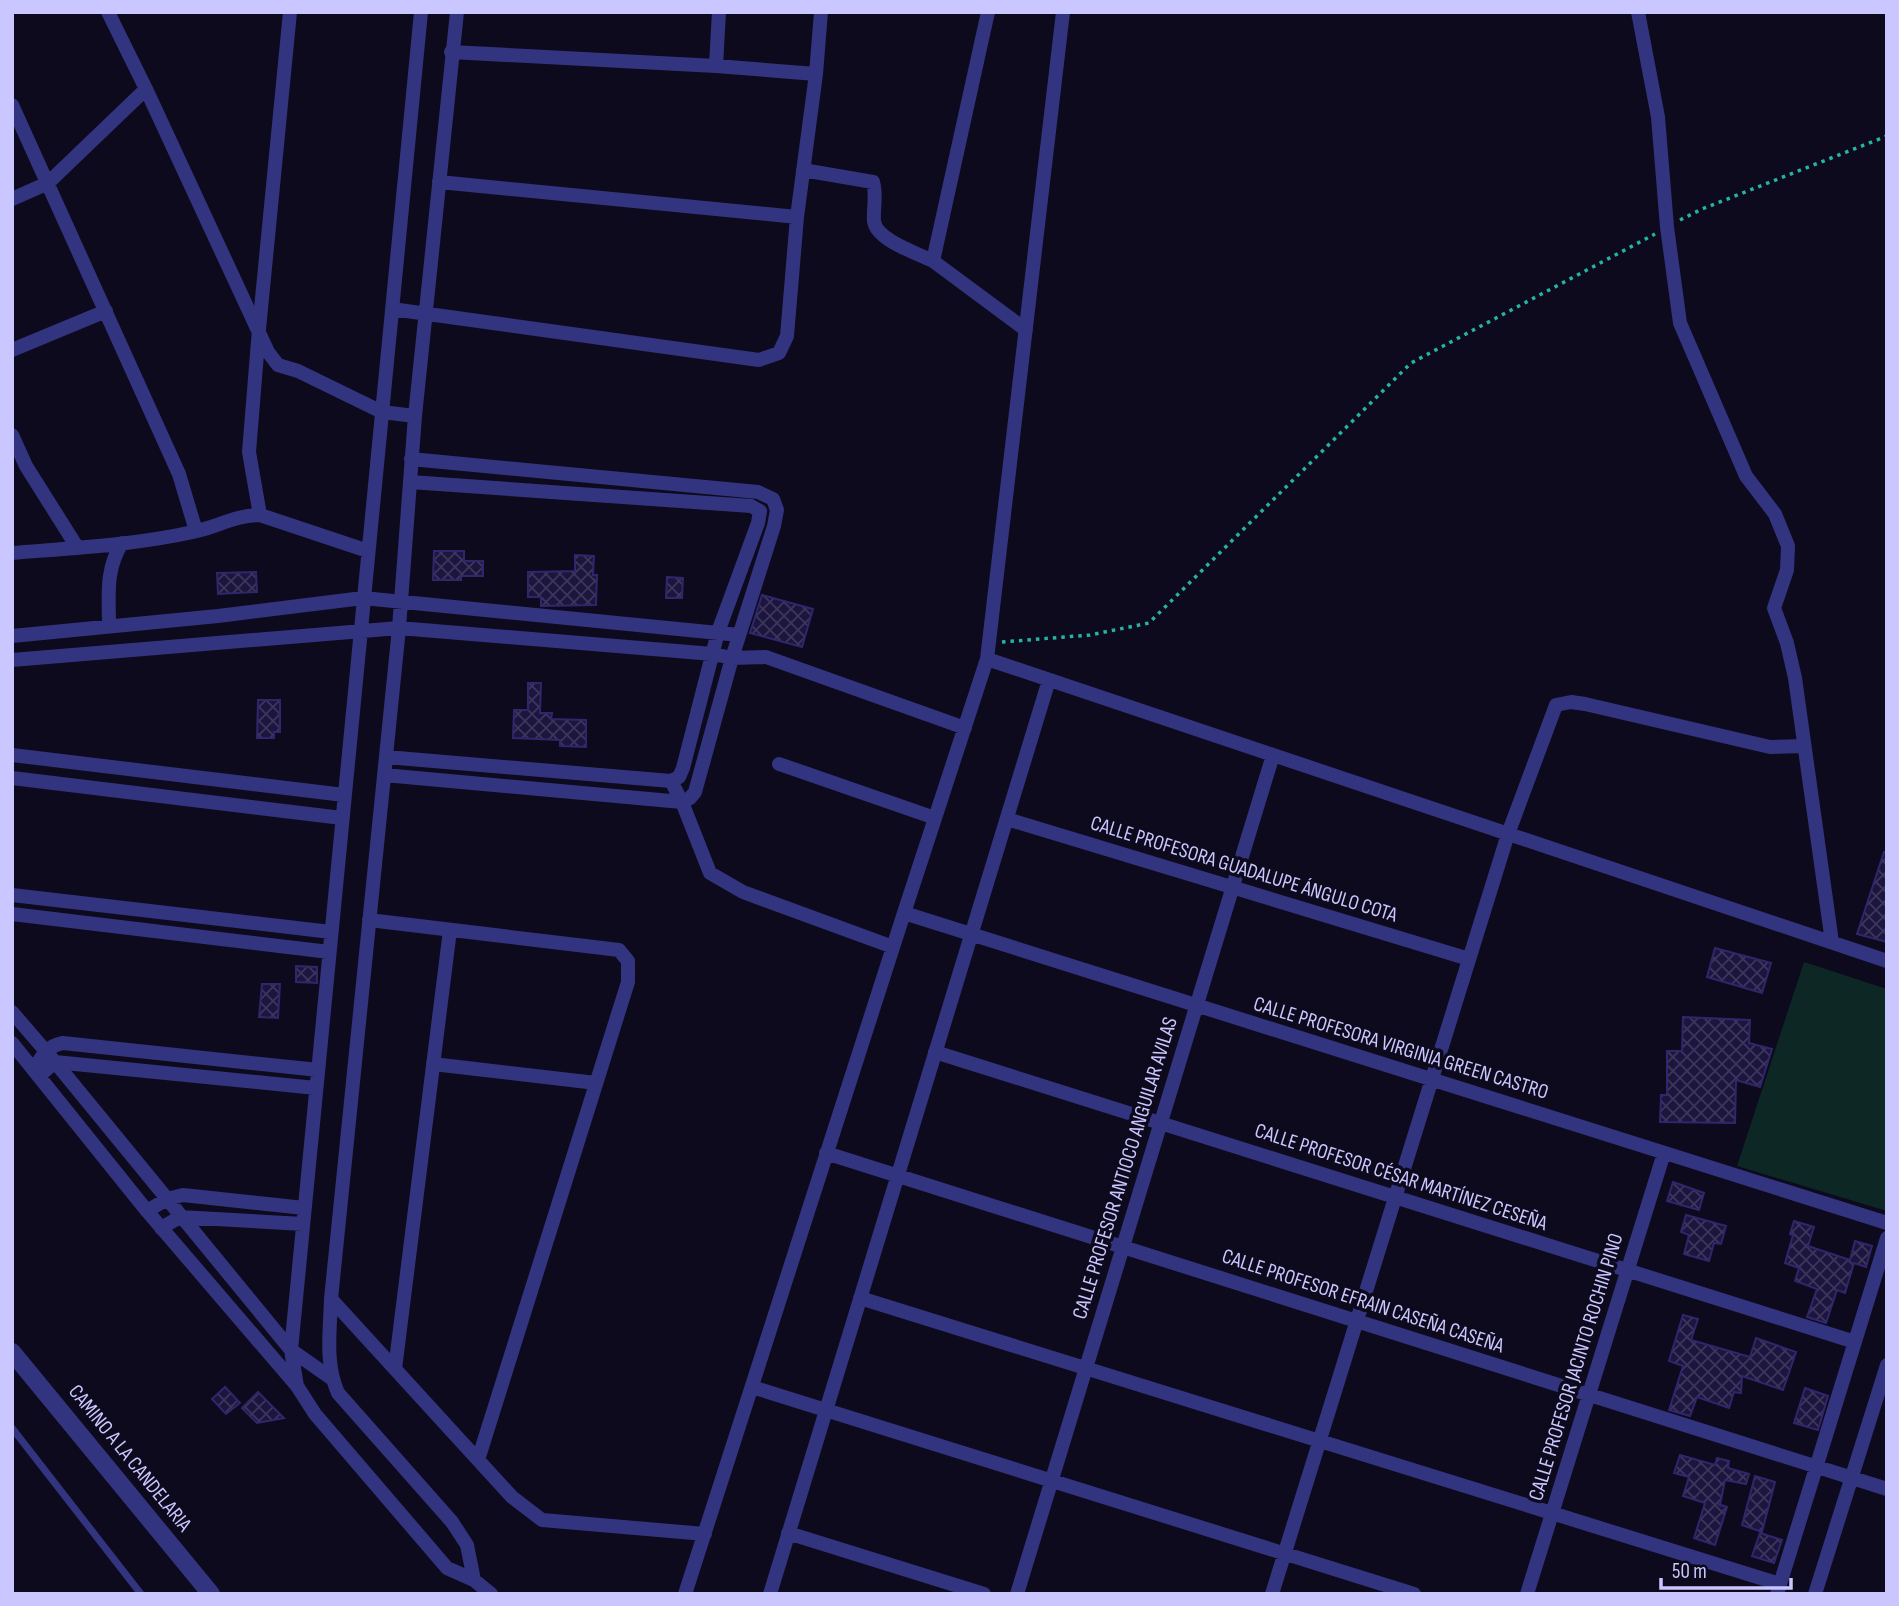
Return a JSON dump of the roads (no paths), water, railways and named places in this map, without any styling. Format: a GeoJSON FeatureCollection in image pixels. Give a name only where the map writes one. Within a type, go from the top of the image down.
{"type":"FeatureCollection","features":[{"type":"Feature","properties":{"kind":"street"},"geometry":{"type":"LineString","coordinates":[[108,12],[268,352],[278,365],[298,371],[382,412],[415,416]]}},
{"type":"Feature","properties":{"kind":"street"},"geometry":{"type":"LineString","coordinates":[[260,515],[249,452],[290,12]]}},
{"type":"Feature","properties":{"kind":"street"},"geometry":{"type":"LineString","coordinates":[[297,1386],[290,1350],[421,12]]}},
{"type":"Feature","properties":{"kind":"street"},"geometry":{"type":"LineString","coordinates":[[457,12],[415,416],[399,600],[399,628],[331,1299],[329,1353],[331,1378],[338,1393],[452,1522],[467,1545],[474,1580]]}},
{"type":"Feature","properties":{"kind":"street"},"geometry":{"type":"LineString","coordinates":[[716,66],[719,12]]}},
{"type":"Feature","properties":{"kind":"street"},"geometry":{"type":"LineString","coordinates":[[392,309],[759,359],[779,354],[787,336],[797,217],[816,74],[821,12]]}},
{"type":"Feature","properties":{"kind":"street"},"geometry":{"type":"LineString","coordinates":[[933,261],[988,12]]}},
{"type":"Feature","properties":{"kind":"street"},"geometry":{"type":"LineString","coordinates":[[685,1594],[987,659],[1063,12]]}},
{"type":"Feature","properties":{"kind":"street"},"geometry":{"type":"LineString","coordinates":[[1638,12],[1658,117],[1667,227],[1680,323],[1746,476],[1775,514],[1788,546],[1787,570],[1774,608],[1787,643],[1832,942]]}},
{"type":"Feature","properties":{"kind":"street"},"geometry":{"type":"LineString","coordinates":[[451,52],[816,74]]}},
{"type":"Feature","properties":{"kind":"street"},"geometry":{"type":"LineString","coordinates":[[12,199],[48,183],[146,89]]}},
{"type":"Feature","properties":{"kind":"street"},"geometry":{"type":"LineString","coordinates":[[12,105],[179,474],[196,531]]}},
{"type":"Feature","properties":{"kind":"street"},"geometry":{"type":"LineString","coordinates":[[803,170],[873,182],[876,193],[874,219],[876,229],[883,237],[933,261],[1026,330]]}},
{"type":"Feature","properties":{"kind":"street"},"geometry":{"type":"LineString","coordinates":[[439,183],[797,217]]}},
{"type":"Feature","properties":{"kind":"street"},"geometry":{"type":"LineString","coordinates":[[12,350],[106,311]]}},
{"type":"Feature","properties":{"kind":"street"},"geometry":{"type":"LineString","coordinates":[[12,435],[26,466],[77,547]]}},
{"type":"Feature","properties":{"kind":"street"},"geometry":{"type":"LineString","coordinates":[[384,775],[682,802],[690,798],[695,792],[777,510],[773,499],[758,492],[411,460]]}},
{"type":"Feature","properties":{"kind":"street"},"geometry":{"type":"LineString","coordinates":[[386,757],[671,781],[679,777],[718,632],[760,511],[751,506],[410,482]]}},
{"type":"Feature","properties":{"kind":"street"},"geometry":{"type":"LineString","coordinates":[[12,553],[122,543],[196,531],[243,515],[260,515],[368,551]]}},
{"type":"Feature","properties":{"kind":"street"},"geometry":{"type":"LineString","coordinates":[[109,626],[109,570],[122,543]]}},
{"type":"Feature","properties":{"kind":"street"},"geometry":{"type":"LineString","coordinates":[[12,636],[363,598],[739,635]]}},
{"type":"Feature","properties":{"kind":"street"},"geometry":{"type":"LineString","coordinates":[[12,660],[360,629],[399,628],[713,654],[733,658],[766,657],[965,728]]}},
{"type":"Feature","properties":{"kind":"street"},"geometry":{"type":"LineString","coordinates":[[987,659],[1887,961]]}},
{"type":"Feature","properties":{"kind":"street"},"geometry":{"type":"LineString","coordinates":[[770,1594],[1049,680]]}},
{"type":"Feature","properties":{"kind":"street"},"geometry":{"type":"LineString","coordinates":[[1272,1594],[1508,834],[1556,705],[1571,702],[1585,704],[1770,747],[1804,746]]}},
{"type":"Feature","properties":{"kind":"street"},"geometry":{"type":"LineString","coordinates":[[12,755],[344,795]]}},
{"type":"Feature","properties":{"kind":"street","name":"CALLE PROFESOR ANTIOCO ANGUILAR AVILAS"},"geometry":{"type":"LineString","coordinates":[[1017,1594],[1273,755]]}},
{"type":"Feature","properties":{"kind":"street"},"geometry":{"type":"LineString","coordinates":[[779,764],[935,818]]}},
{"type":"Feature","properties":{"kind":"street"},"geometry":{"type":"LineString","coordinates":[[12,778],[342,818]]}},
{"type":"Feature","properties":{"kind":"street"},"geometry":{"type":"LineString","coordinates":[[671,781],[710,873],[743,892],[893,947]]}},
{"type":"Feature","properties":{"kind":"street","name":"CALLE PROFESORA GUADALUPE ÁNGULO COTA"},"geometry":{"type":"LineString","coordinates":[[1006,819],[1469,959]]}},
{"type":"Feature","properties":{"kind":"street"},"geometry":{"type":"LineString","coordinates":[[12,895],[331,932]]}},
{"type":"Feature","properties":{"kind":"street","name":"CALLE PROFESORA VIRGINIA GREEN CASTRO"},"geometry":{"type":"LineString","coordinates":[[904,913],[1887,1223]]}},
{"type":"Feature","properties":{"kind":"street"},"geometry":{"type":"LineString","coordinates":[[12,914],[329,952]]}},
{"type":"Feature","properties":{"kind":"street"},"geometry":{"type":"LineString","coordinates":[[369,920],[620,950],[628,961],[628,982],[478,1460]]}},
{"type":"Feature","properties":{"kind":"street"},"geometry":{"type":"LineString","coordinates":[[395,1369],[450,930]]}},
{"type":"Feature","properties":{"kind":"street"},"geometry":{"type":"LineString","coordinates":[[12,1012],[290,1350],[331,1378]]}},
{"type":"Feature","properties":{"kind":"street"},"geometry":{"type":"LineString","coordinates":[[12,1043],[161,1228],[297,1386],[315,1414],[447,1568],[474,1580],[491,1594]]}},
{"type":"Feature","properties":{"kind":"street"},"geometry":{"type":"LineString","coordinates":[[37,1072],[50,1056],[53,1045],[63,1043],[318,1070]]}},
{"type":"Feature","properties":{"kind":"street","name":"CALLE PROFESOR CÉSAR MARTÍNEZ CESEÑA"},"geometry":{"type":"LineString","coordinates":[[935,1052],[1855,1342]]}},
{"type":"Feature","properties":{"kind":"street"},"geometry":{"type":"LineString","coordinates":[[50,1056],[316,1088]]}},
{"type":"Feature","properties":{"kind":"street"},"geometry":{"type":"LineString","coordinates":[[433,1064],[596,1083]]}},
{"type":"Feature","properties":{"kind":"street","name":"CALLE PROFESOR EFRAIN CASEÑA CASEÑA"},"geometry":{"type":"LineString","coordinates":[[826,1153],[1887,1489]]}},
{"type":"Feature","properties":{"kind":"street","name":"CALLE PROFESOR JACINTO ROCHIN PINO"},"geometry":{"type":"LineString","coordinates":[[1527,1594],[1664,1153]]}},
{"type":"Feature","properties":{"kind":"street"},"geometry":{"type":"LineString","coordinates":[[147,1211],[167,1199],[183,1195],[304,1208]]}},
{"type":"Feature","properties":{"kind":"street"},"geometry":{"type":"LineString","coordinates":[[161,1228],[180,1216],[303,1224]]}},
{"type":"Feature","properties":{"kind":"street"},"geometry":{"type":"LineString","coordinates":[[860,1298],[1552,1513],[1778,1589],[1887,1238]]}},
{"type":"Feature","properties":{"kind":"street"},"geometry":{"type":"LineString","coordinates":[[331,1299],[512,1497],[542,1520],[705,1534]]}},
{"type":"Feature","properties":{"kind":"street","name":"CAMINO A LA CANDELARIA"},"geometry":{"type":"LineString","coordinates":[[12,1352],[211,1594]]}},
{"type":"Feature","properties":{"kind":"street"},"geometry":{"type":"LineString","coordinates":[[1815,1594],[1887,1365]]}},
{"type":"Feature","properties":{"kind":"street"},"geometry":{"type":"LineString","coordinates":[[752,1387],[1414,1594]]}},
{"type":"Feature","properties":{"kind":"street"},"geometry":{"type":"LineString","coordinates":[[788,1533],[984,1594]]}},
{"type":"Feature","properties":{"kind":"lane"},"geometry":{"type":"LineString","coordinates":[[12,1428],[141,1594]]}}]}
